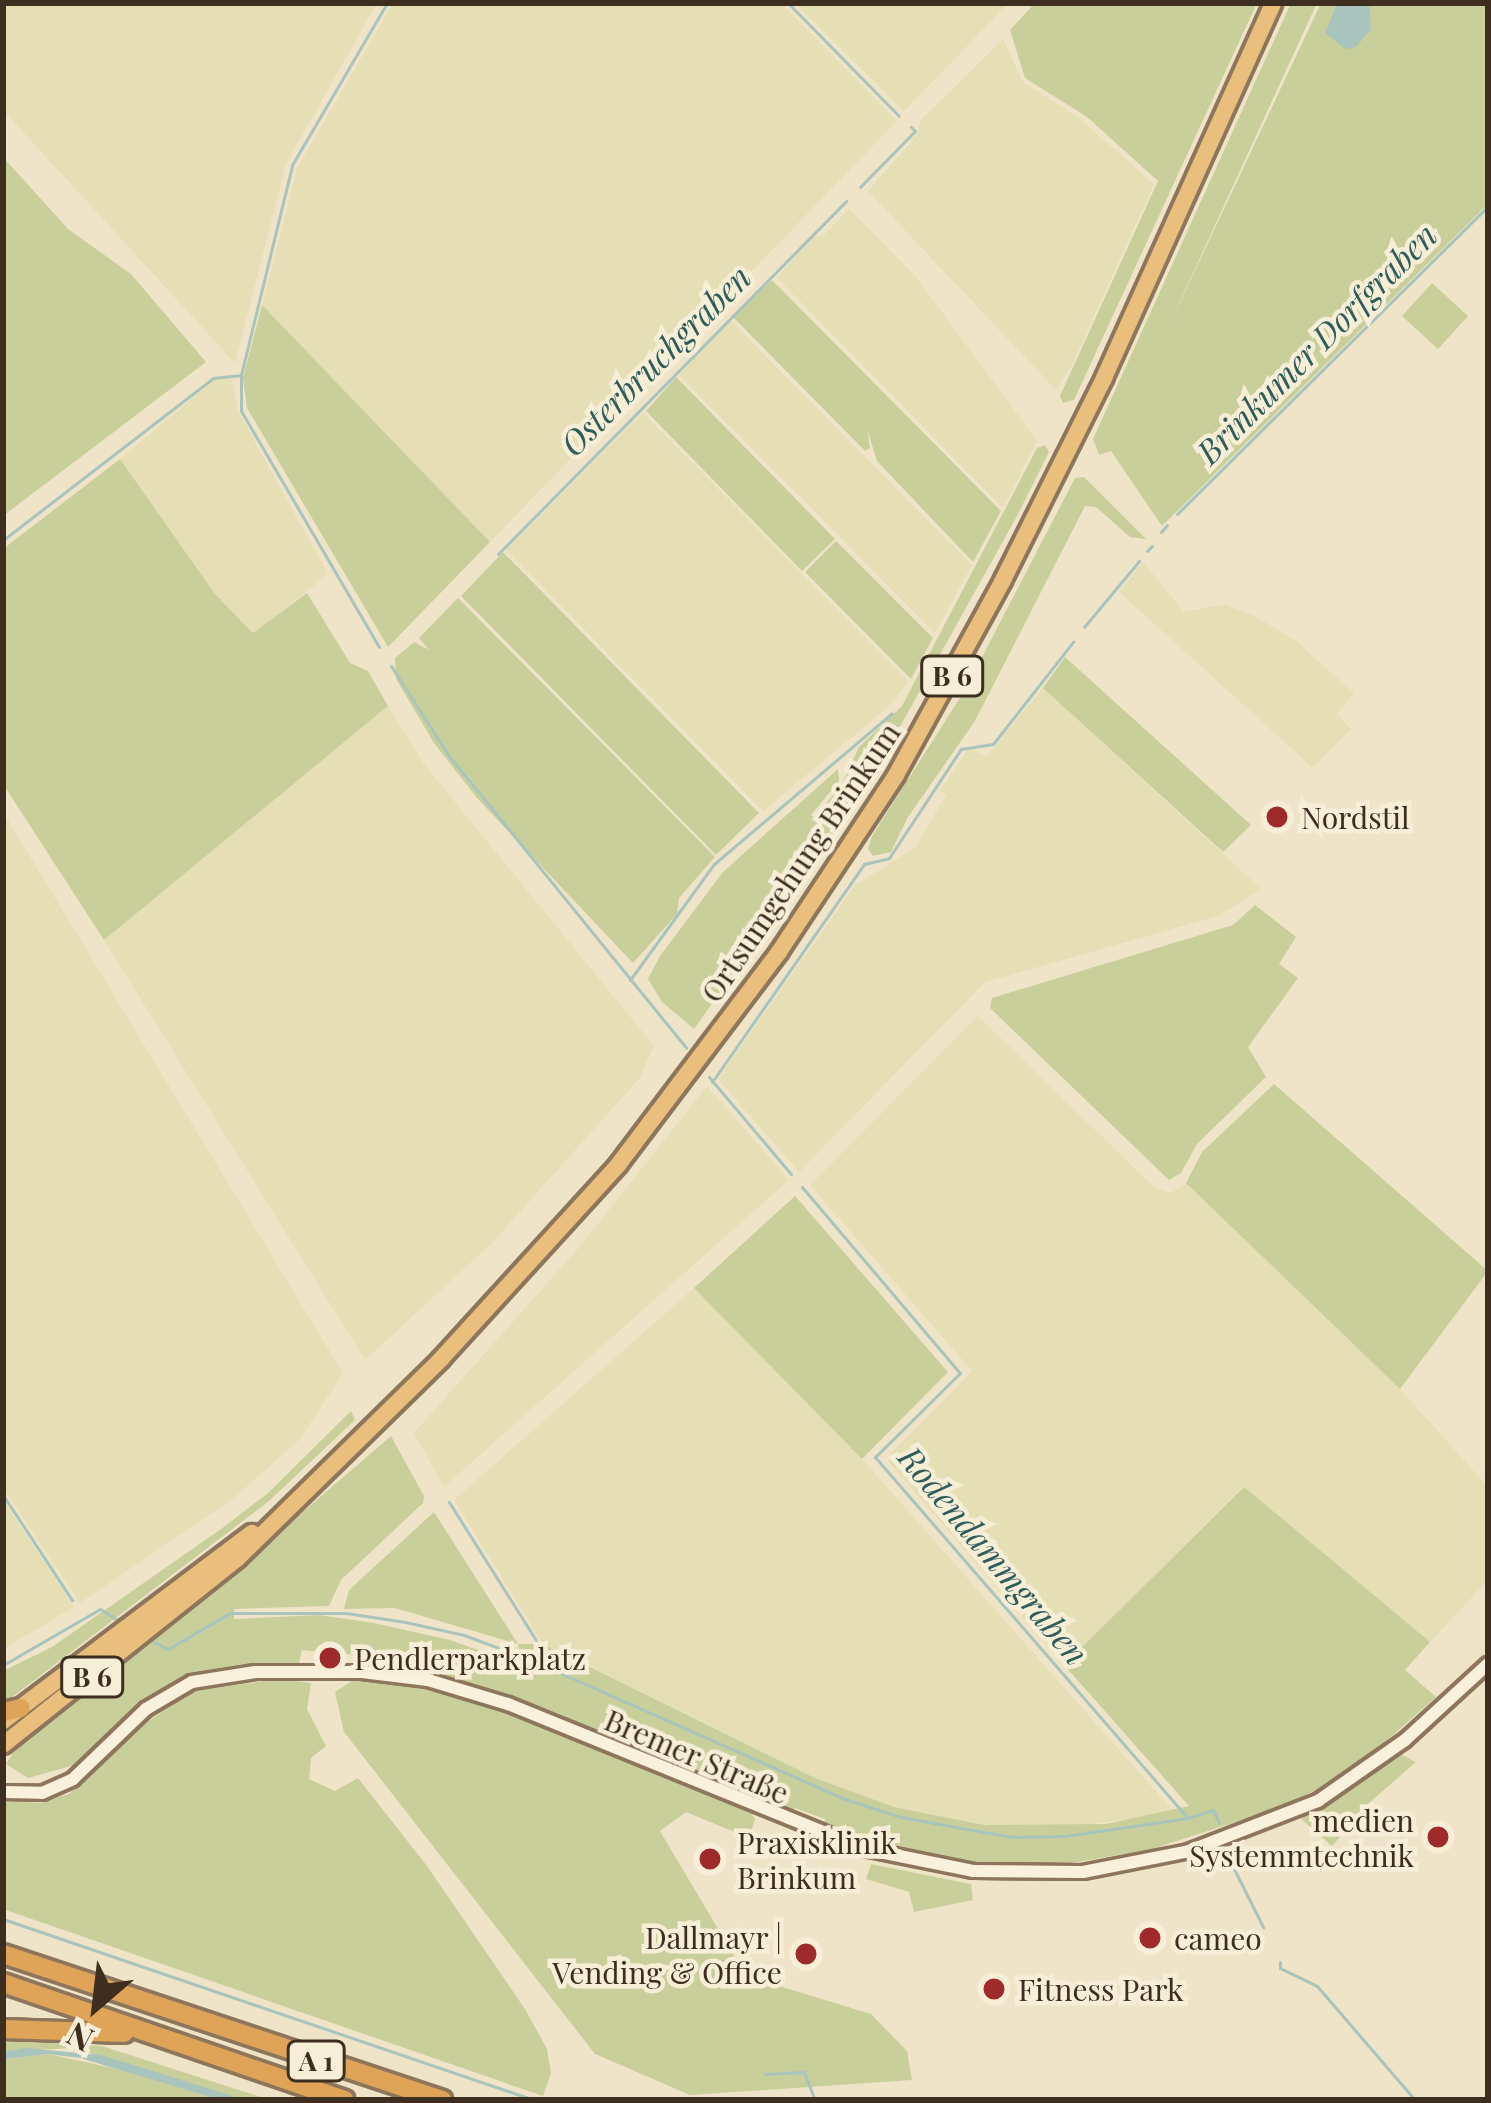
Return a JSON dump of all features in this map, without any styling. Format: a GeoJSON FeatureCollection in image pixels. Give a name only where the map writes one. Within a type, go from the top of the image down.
{"type":"FeatureCollection","features":[{"type":"Feature","properties":{"kind":"highway","name":"Ortsumgehung Brinkum"},"geometry":{"type":"LineString","coordinates":[[3,1745],[238,1558],[384,1416],[516,1281],[618,1165],[779,952],[896,775],[1004,580],[1104,378],[1274,3]]}},
{"type":"Feature","properties":{"kind":"highway","name":"Ortsumgehung Brinkum"},"geometry":{"type":"LineString","coordinates":[[3,1721],[278,1515]]}},
{"type":"Feature","properties":{"kind":"highway","name":"A 1"},"geometry":{"type":"LineString","coordinates":[[3,1954],[442,2100]]}},
{"type":"Feature","properties":{"kind":"highway","name":"A 1"},"geometry":{"type":"LineString","coordinates":[[3,1983],[344,2100]]}},
{"type":"Feature","properties":{"kind":"highway"},"geometry":{"type":"LineString","coordinates":[[3,2030],[43,2027],[154,2036]]}},
{"type":"Feature","properties":{"kind":"street","name":"Bremer Straße"},"geometry":{"type":"LineString","coordinates":[[6,1790],[42,1793],[73,1779],[153,1703],[192,1682],[255,1672],[362,1672],[428,1680],[508,1704],[865,1849],[974,1871],[1083,1872],[1189,1851],[1318,1801],[1405,1740],[1488,1664]]}},
{"type":"Feature","properties":{"kind":"shaded area"},"geometry":{"type":"Polygon","coordinates":[[[3,3],[377,3],[286,164],[235,363],[3,110],[3,3]]]}},
{"type":"Feature","properties":{"kind":"shaded area"},"geometry":{"type":"Polygon","coordinates":[[[393,3],[782,3],[897,121],[490,542],[262,305],[297,168],[393,3]]]}},
{"type":"Feature","properties":{"kind":"shaded area"},"geometry":{"type":"Polygon","coordinates":[[[795,3],[1009,3],[904,111],[795,3]]]}},
{"type":"Feature","properties":{"kind":"shaded area"},"geometry":{"type":"Polygon","coordinates":[[[1003,39],[1023,82],[1078,117],[1154,184],[1072,365],[1056,390],[868,191],[916,136],[921,120],[1003,39]]]}},
{"type":"Feature","properties":{"kind":"shaded area"},"geometry":{"type":"Polygon","coordinates":[[[849,209],[916,277],[1037,441],[1003,508],[777,278],[810,238],[825,234],[849,209]]]}},
{"type":"Feature","properties":{"kind":"shaded area"},"geometry":{"type":"Polygon","coordinates":[[[730,320],[972,565],[935,633],[679,375],[730,320]]]}},
{"type":"Feature","properties":{"kind":"shaded area"},"geometry":{"type":"Polygon","coordinates":[[[232,378],[238,411],[328,574],[254,633],[215,594],[120,459],[214,380],[232,378]]]}},
{"type":"Feature","properties":{"kind":"shaded area"},"geometry":{"type":"Polygon","coordinates":[[[643,413],[909,682],[887,708],[763,811],[506,550],[643,413]]]}},
{"type":"Feature","properties":{"kind":"shaded area"},"geometry":{"type":"Polygon","coordinates":[[[1143,562],[1184,612],[1224,604],[1255,616],[1296,641],[1354,693],[1337,714],[1351,729],[1313,768],[1119,592],[1143,562]]]}},
{"type":"Feature","properties":{"kind":"shaded area"},"geometry":{"type":"Polygon","coordinates":[[[1043,688],[1261,889],[1218,916],[985,982],[799,1172],[718,1079],[855,885],[915,848],[946,795],[940,790],[970,746],[986,757],[1043,688]]]}},
{"type":"Feature","properties":{"kind":"shaded area"},"geometry":{"type":"Polygon","coordinates":[[[388,706],[424,764],[654,1046],[639,1079],[490,1245],[365,1360],[104,940],[388,706]]]}},
{"type":"Feature","properties":{"kind":"shaded area"},"geometry":{"type":"Polygon","coordinates":[[[3,812],[343,1373],[300,1439],[234,1498],[80,1603],[3,1488],[3,812]]]}},
{"type":"Feature","properties":{"kind":"shaded area"},"geometry":{"type":"Polygon","coordinates":[[[978,1016],[1154,1187],[1171,1193],[1186,1183],[1400,1389],[1488,1487],[1488,1580],[1430,1642],[1243,1487],[1064,1665],[889,1462],[890,1454],[972,1371],[810,1185],[978,1016]]]}},
{"type":"Feature","properties":{"kind":"shaded area"},"geometry":{"type":"Polygon","coordinates":[[[707,1086],[789,1180],[444,1487],[414,1433],[582,1244],[707,1086]]]}},
{"type":"Feature","properties":{"kind":"shaded area"},"geometry":{"type":"Polygon","coordinates":[[[694,1288],[862,1459],[1175,1813],[1052,1829],[983,1825],[894,1807],[815,1778],[543,1644],[454,1500],[694,1288]]]}},
{"type":"Feature","properties":{"kind":"shaded area"},"geometry":{"type":"Polygon","coordinates":[[[3,1500],[74,1607],[3,1649],[3,1500]]]}},
{"type":"Feature","properties":{"kind":"green space"},"geometry":{"type":"Polygon","coordinates":[[[1035,3],[1257,3],[1074,400],[1063,403],[1060,396],[1158,181],[1087,117],[1025,78],[1010,30],[1035,3]]]}},
{"type":"Feature","properties":{"kind":"green space"},"geometry":{"type":"Polygon","coordinates":[[[1291,3],[1317,3],[1165,334],[1321,3],[1488,3],[1488,204],[1162,526],[1111,451],[1099,455],[1093,439],[1291,3]]]}},
{"type":"Feature","properties":{"kind":"green space"},"geometry":{"type":"Polygon","coordinates":[[[3,157],[68,229],[131,274],[206,362],[3,516],[3,157]]]}},
{"type":"Feature","properties":{"kind":"green space"},"geometry":{"type":"Polygon","coordinates":[[[772,280],[1001,511],[973,562],[877,461],[867,429],[870,448],[865,451],[733,317],[772,280]]]}},
{"type":"Feature","properties":{"kind":"green space"},"geometry":{"type":"Polygon","coordinates":[[[1432,283],[1468,316],[1438,349],[1402,316],[1432,283]]]}},
{"type":"Feature","properties":{"kind":"green space"},"geometry":{"type":"Polygon","coordinates":[[[262,305],[490,542],[388,647],[247,408],[243,378],[262,305]]]}},
{"type":"Feature","properties":{"kind":"green space"},"geometry":{"type":"Polygon","coordinates":[[[676,377],[835,539],[802,571],[646,411],[676,377]]]}},
{"type":"Feature","properties":{"kind":"green space"},"geometry":{"type":"Polygon","coordinates":[[[1045,445],[1049,452],[1017,516],[867,786],[694,1029],[662,1002],[648,979],[660,956],[723,872],[838,769],[839,781],[811,815],[815,819],[844,780],[859,747],[902,706],[1037,448],[1045,445]]]}},
{"type":"Feature","properties":{"kind":"green space"},"geometry":{"type":"Polygon","coordinates":[[[120,459],[215,594],[253,633],[307,593],[350,663],[368,671],[388,706],[104,940],[3,784],[3,549],[120,459]]]}},
{"type":"Feature","properties":{"kind":"green space"},"geometry":{"type":"Polygon","coordinates":[[[1084,477],[1146,539],[1130,537],[1096,507],[1085,506],[975,721],[908,817],[891,852],[873,856],[868,849],[872,836],[965,690],[1075,478],[1084,477]]]}},
{"type":"Feature","properties":{"kind":"green space"},"geometry":{"type":"Polygon","coordinates":[[[836,541],[933,638],[911,679],[805,572],[836,541]]]}},
{"type":"Feature","properties":{"kind":"green space"},"geometry":{"type":"Polygon","coordinates":[[[503,552],[759,813],[716,855],[461,596],[503,552]]]}},
{"type":"Feature","properties":{"kind":"green space"},"geometry":{"type":"Polygon","coordinates":[[[458,598],[715,857],[679,898],[677,914],[633,963],[477,798],[434,743],[396,679],[395,658],[414,642],[429,650],[419,638],[458,598]]]}},
{"type":"Feature","properties":{"kind":"green space"},"geometry":{"type":"Polygon","coordinates":[[[1065,657],[1251,825],[1223,852],[1043,688],[1065,657]]]}},
{"type":"Feature","properties":{"kind":"green space"},"geometry":{"type":"Polygon","coordinates":[[[1255,905],[1296,937],[1279,964],[1298,978],[1248,1047],[1266,1077],[1197,1144],[1181,1173],[1169,1180],[990,1008],[992,998],[1233,925],[1255,905]]]}},
{"type":"Feature","properties":{"kind":"green space"},"geometry":{"type":"Polygon","coordinates":[[[1274,1084],[1488,1271],[1400,1389],[1186,1183],[1202,1152],[1274,1084]]]}},
{"type":"Feature","properties":{"kind":"green space"},"geometry":{"type":"Polygon","coordinates":[[[795,1196],[948,1372],[862,1459],[694,1288],[795,1196]]]}},
{"type":"Feature","properties":{"kind":"green space"},"geometry":{"type":"Polygon","coordinates":[[[351,1411],[355,1420],[269,1501],[3,1704],[3,1671],[52,1647],[221,1529],[268,1493],[351,1411]]]}},
{"type":"Feature","properties":{"kind":"green space"},"geometry":{"type":"Polygon","coordinates":[[[391,1436],[424,1496],[423,1503],[341,1580],[329,1606],[234,1609],[234,1619],[319,1615],[374,1623],[450,1640],[522,1666],[518,1644],[543,1644],[815,1778],[894,1807],[984,1825],[1106,1824],[1189,1806],[1064,1665],[1244,1487],[1430,1642],[1405,1670],[1436,1697],[1350,1773],[1282,1807],[1152,1849],[1060,1865],[968,1862],[855,1836],[824,1824],[825,1819],[795,1808],[791,1813],[516,1697],[451,1677],[359,1663],[358,1655],[302,1650],[299,1663],[242,1664],[195,1673],[139,1704],[75,1765],[28,1778],[6,1764],[22,1739],[169,1627],[391,1436]]]}},
{"type":"Feature","properties":{"kind":"green space"},"geometry":{"type":"Polygon","coordinates":[[[434,1512],[518,1644],[395,1608],[344,1609],[349,1590],[434,1512]]]}},
{"type":"Feature","properties":{"kind":"green space"},"geometry":{"type":"Polygon","coordinates":[[[280,1679],[311,1683],[307,1709],[326,1746],[311,1758],[309,1779],[335,1791],[358,1778],[427,1866],[525,2009],[547,2049],[551,2073],[543,2096],[3,1909],[3,1800],[40,1803],[69,1794],[143,1725],[192,1691],[280,1679]]]}},
{"type":"Feature","properties":{"kind":"green space"},"geometry":{"type":"Polygon","coordinates":[[[355,1679],[404,1682],[506,1709],[751,1813],[755,1819],[749,1838],[686,1812],[660,1831],[746,1976],[871,2014],[907,2051],[912,2080],[690,2095],[595,2054],[344,1732],[335,1692],[355,1679]]]}},
{"type":"Feature","properties":{"kind":"green space"},"geometry":{"type":"Polygon","coordinates":[[[1402,1755],[1416,1762],[1369,1803],[1332,1846],[1301,1819],[1402,1755]]]}},
{"type":"Feature","properties":{"kind":"green space"},"geometry":{"type":"Polygon","coordinates":[[[871,1864],[971,1884],[973,1900],[914,1912],[909,1892],[866,1879],[871,1864]]]}},
{"type":"Feature","properties":{"kind":"green space"},"geometry":{"type":"Polygon","coordinates":[[[3,2040],[102,2046],[270,2100],[246,2100],[73,2048],[3,2052],[3,2040]]]}},
{"type":"Feature","properties":{"kind":"green space"},"geometry":{"type":"Polygon","coordinates":[[[48,2054],[141,2074],[221,2100],[3,2100],[3,2059],[48,2054]]]}},
{"type":"Feature","properties":{"kind":"water"},"geometry":{"type":"Polygon","coordinates":[[[1337,3],[1369,3],[1371,29],[1356,47],[1345,49],[1325,33],[1337,3]]]}},
{"type":"Feature","properties":{"kind":"water"},"geometry":{"type":"Polygon","coordinates":[[[25,2048],[101,2055],[246,2100],[221,2100],[80,2058],[48,2054],[3,2059],[3,2052],[25,2048]]]}},
{"type":"Feature","properties":{"kind":"waterway","name":"Rodendammgraben"},"geometry":{"type":"LineString","coordinates":[[379,647],[241,411],[241,375],[292,165],[387,3]]}},
{"type":"Feature","properties":{"kind":"waterway","name":"Osterbruchgraben"},"geometry":{"type":"LineString","coordinates":[[788,3],[899,116]]}},
{"type":"Feature","properties":{"kind":"waterway","name":"Osterbruchgraben"},"geometry":{"type":"LineString","coordinates":[[860,187],[915,131],[911,127]]}},
{"type":"Feature","properties":{"kind":"waterway","name":"Osterbruchgraben"},"geometry":{"type":"LineString","coordinates":[[498,554],[846,201]]}},
{"type":"Feature","properties":{"kind":"waterway","name":"Brinkumer Dorfgraben"},"geometry":{"type":"LineString","coordinates":[[1177,514],[1488,206]]}},
{"type":"Feature","properties":{"kind":"waterway"},"geometry":{"type":"LineString","coordinates":[[3,540],[213,378],[240,375]]}},
{"type":"Feature","properties":{"kind":"waterway","name":"Brinkumer Dorfgraben"},"geometry":{"type":"LineString","coordinates":[[1161,532],[1167,525]]}},
{"type":"Feature","properties":{"kind":"waterway","name":"Brinkumer Dorfgraben"},"geometry":{"type":"LineString","coordinates":[[1147,551],[1152,546]]}},
{"type":"Feature","properties":{"kind":"waterway","name":"Brinkumer Dorfgraben"},"geometry":{"type":"LineString","coordinates":[[1084,627],[1139,561]]}},
{"type":"Feature","properties":{"kind":"waterway","name":"Brinkumer Dorfgraben"},"geometry":{"type":"LineString","coordinates":[[712,1082],[864,864],[889,858],[961,749],[993,744],[1073,642]]}},
{"type":"Feature","properties":{"kind":"waterway","name":"Rodendammgraben"},"geometry":{"type":"LineString","coordinates":[[391,666],[449,756],[686,1048]]}},
{"type":"Feature","properties":{"kind":"waterway"},"geometry":{"type":"LineString","coordinates":[[630,980],[714,864],[892,713]]}},
{"type":"Feature","properties":{"kind":"waterway","name":"Rodendammgraben"},"geometry":{"type":"LineString","coordinates":[[709,1077],[791,1174]]}},
{"type":"Feature","properties":{"kind":"waterway","name":"Rodendammgraben"},"geometry":{"type":"LineString","coordinates":[[802,1187],[960,1373],[875,1457],[1188,1818],[1213,1810],[1219,1823]]}},
{"type":"Feature","properties":{"kind":"waterway"},"geometry":{"type":"LineString","coordinates":[[3,1495],[72,1600]]}},
{"type":"Feature","properties":{"kind":"waterway"},"geometry":{"type":"LineString","coordinates":[[449,1502],[536,1640]]}},
{"type":"Feature","properties":{"kind":"waterway"},"geometry":{"type":"LineString","coordinates":[[3,1665],[100,1609],[116,1619]]}},
{"type":"Feature","properties":{"kind":"waterway"},"geometry":{"type":"LineString","coordinates":[[154,1642],[168,1649],[230,1613],[346,1613],[405,1622],[464,1635],[531,1660],[842,1798],[901,1817],[1011,1837],[1065,1836],[1188,1818]]}},
{"type":"Feature","properties":{"kind":"waterway"},"geometry":{"type":"LineString","coordinates":[[544,1654],[552,1668]]}},
{"type":"Feature","properties":{"kind":"waterway","name":"Rodendammgraben"},"geometry":{"type":"LineString","coordinates":[[1231,1863],[1263,1927]]}},
{"type":"Feature","properties":{"kind":"waterway"},"geometry":{"type":"LineString","coordinates":[[3,1919],[534,2100]]}},
{"type":"Feature","properties":{"kind":"waterway","name":"Rodendammgraben"},"geometry":{"type":"LineString","coordinates":[[1280,1962],[1280,1968],[1317,1986],[1415,2100]]}},
{"type":"Feature","properties":{"kind":"waterway"},"geometry":{"type":"LineString","coordinates":[[765,2074],[804,2072],[815,2100]]}},
{"type":"Feature","properties":{"kind":"place","name":"Nordstil"},"geometry":{"type":"Point","coordinates":[1277,817]}},
{"type":"Feature","properties":{"kind":"place","name":"Pendlerparkplatz"},"geometry":{"type":"Point","coordinates":[330,1658]}},
{"type":"Feature","properties":{"kind":"place","name":"medien Systemmtechnik"},"geometry":{"type":"Point","coordinates":[1438,1837]}},
{"type":"Feature","properties":{"kind":"place","name":"Praxisklinik Brinkum"},"geometry":{"type":"Point","coordinates":[710,1859]}},
{"type":"Feature","properties":{"kind":"place","name":"cameo"},"geometry":{"type":"Point","coordinates":[1150,1938]}},
{"type":"Feature","properties":{"kind":"place","name":"Dallmayr | Vending & Office"},"geometry":{"type":"Point","coordinates":[806,1954]}},
{"type":"Feature","properties":{"kind":"place","name":"Fitness Park"},"geometry":{"type":"Point","coordinates":[994,1989]}}]}
